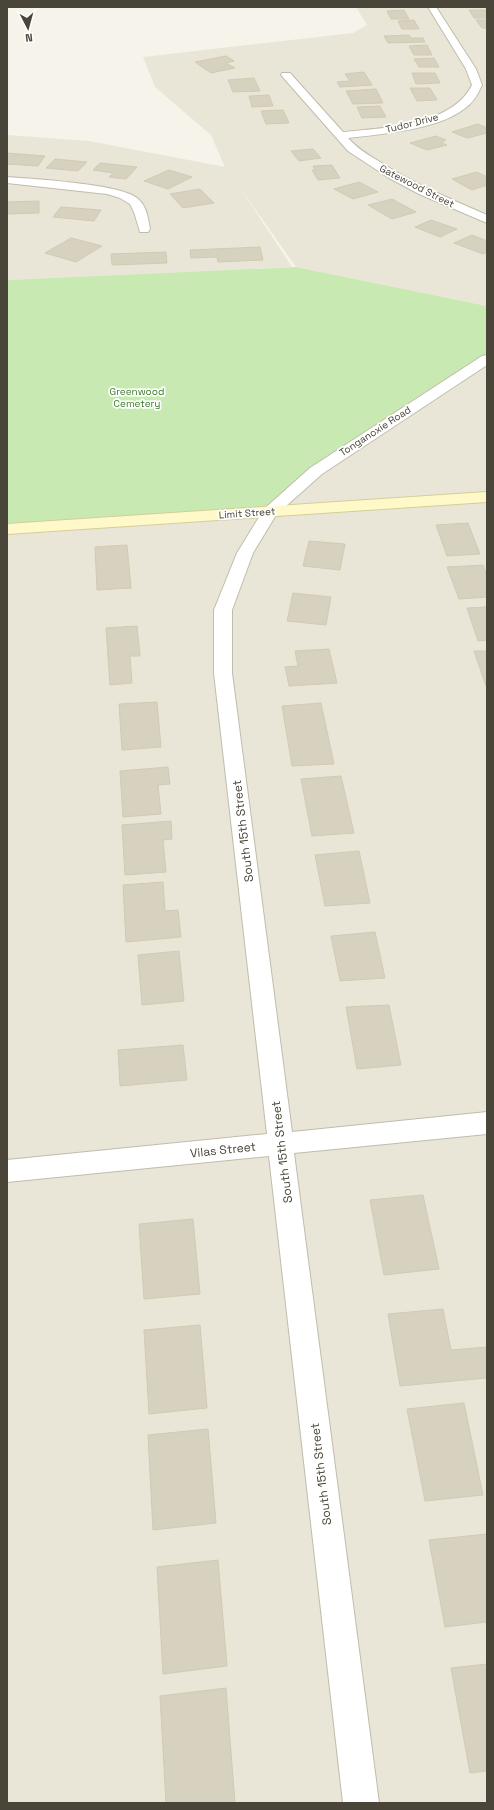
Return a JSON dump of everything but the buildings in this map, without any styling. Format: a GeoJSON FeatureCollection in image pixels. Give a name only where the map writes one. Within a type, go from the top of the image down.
{"type":"FeatureCollection","features":[{"type":"Feature","properties":{"kind":"street","name":"Tudor Drive"},"geometry":{"type":"LineString","coordinates":[[340,136],[380,131],[434,119],[455,110],[470,99],[477,85],[471,69],[432,7]]}},
{"type":"Feature","properties":{"kind":"street","name":"Gatewood Street"},"geometry":{"type":"LineString","coordinates":[[286,75],[352,149],[393,176],[423,192],[487,219]]}},
{"type":"Feature","properties":{"kind":"street"},"geometry":{"type":"LineString","coordinates":[[7,180],[107,191],[121,194],[131,199],[138,205],[141,211],[144,229]]}},
{"type":"Feature","properties":{"kind":"street","name":"Tonganoxie Road"},"geometry":{"type":"LineString","coordinates":[[270,512],[316,471],[487,360]]}},
{"type":"Feature","properties":{"kind":"street","name":"Limit Street"},"geometry":{"type":"LineString","coordinates":[[7,530],[487,498]]}},
{"type":"Feature","properties":{"kind":"street","name":"South 15th Street"},"geometry":{"type":"LineString","coordinates":[[270,512],[245,553],[223,610],[224,673],[361,1803]]}},
{"type":"Feature","properties":{"kind":"street","name":"Vilas Street"},"geometry":{"type":"LineString","coordinates":[[7,1171],[487,1123]]}},
{"type":"Feature","properties":{"kind":"shaded area"},"geometry":{"type":"Polygon","coordinates":[[[356,7],[487,7],[487,306],[296,267],[238,185],[292,267],[7,280],[7,135],[89,141],[225,167],[211,135],[155,87],[143,57],[353,33],[367,25],[356,7]]]}},
{"type":"Feature","properties":{"kind":"shaded area"},"geometry":{"type":"Polygon","coordinates":[[[487,359],[487,1803],[7,1803],[7,529],[316,471],[487,359]]]}},
{"type":"Feature","properties":{"kind":"green space","name":"Greenwood Cemetery"},"geometry":{"type":"Polygon","coordinates":[[[296,267],[487,306],[487,359],[348,449],[270,512],[7,529],[7,280],[296,267]]]}}]}
